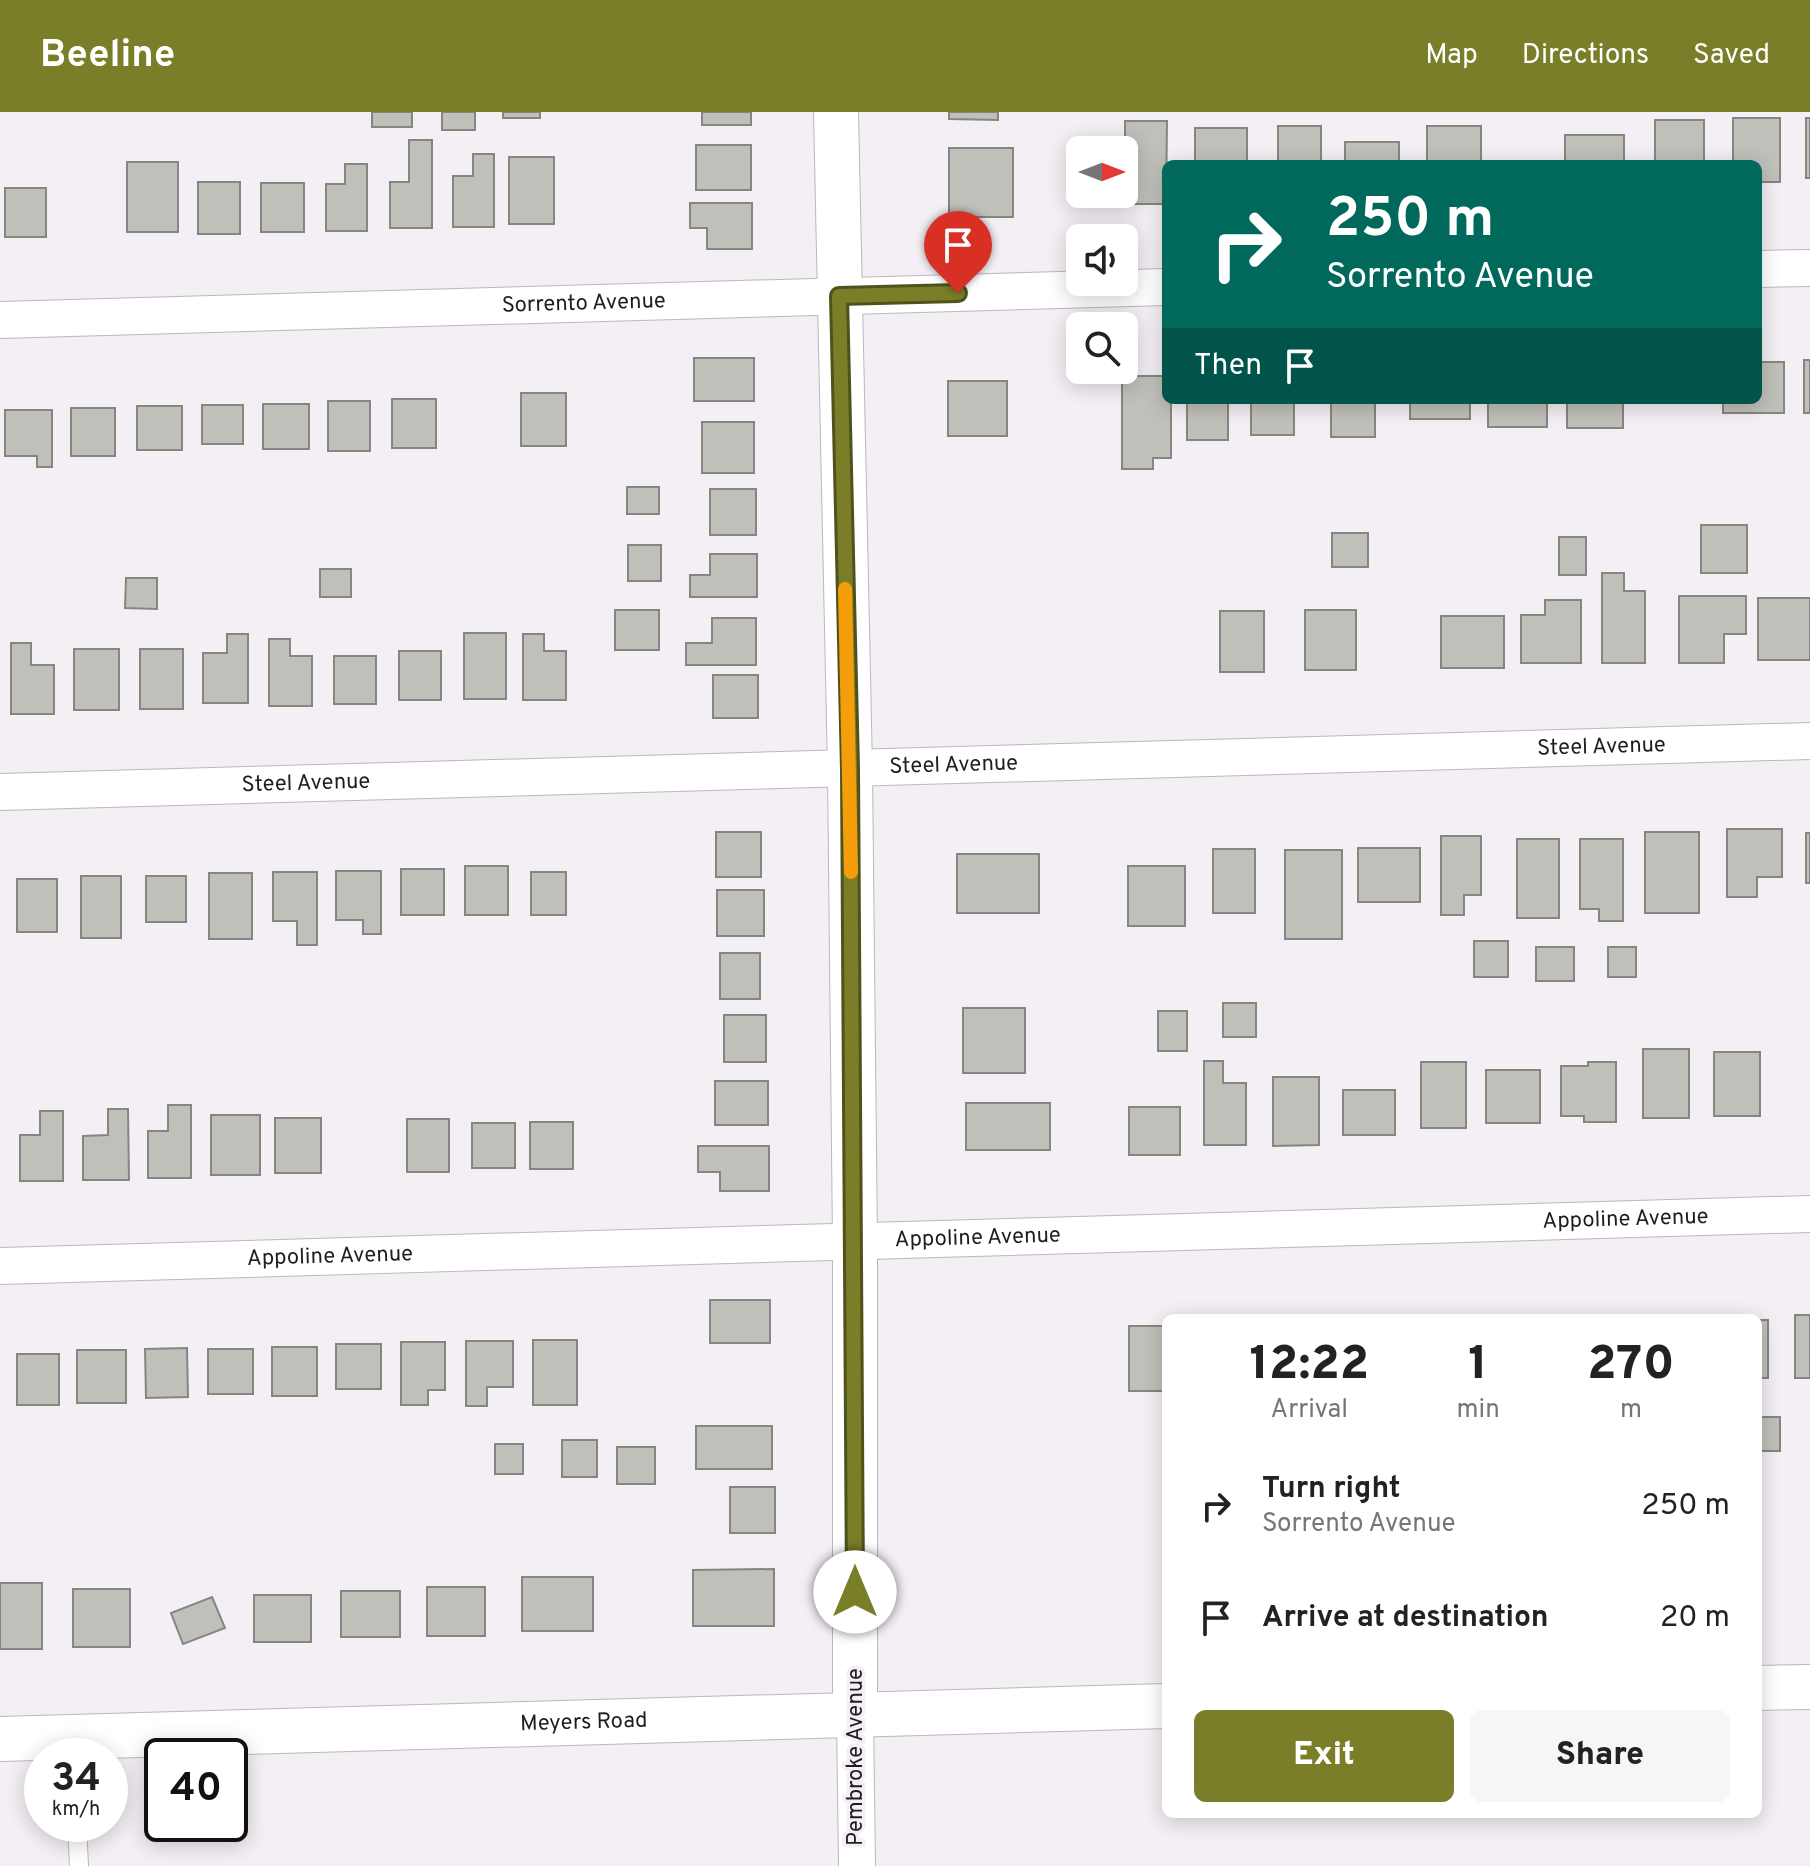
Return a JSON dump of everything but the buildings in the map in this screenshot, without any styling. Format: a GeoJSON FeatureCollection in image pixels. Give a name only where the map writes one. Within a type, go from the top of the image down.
{"type":"FeatureCollection","features":[{"type":"Feature","properties":{"kind":"street","name":"Pembroke Avenue"},"geometry":{"type":"LineString","coordinates":[[836,112],[850,769],[857,1866]]}},
{"type":"Feature","properties":{"kind":"street"},"geometry":{"type":"LineString","coordinates":[[1762,269],[1810,268]]}},
{"type":"Feature","properties":{"kind":"street","name":"Sorrento Avenue"},"geometry":{"type":"LineString","coordinates":[[0,320],[1162,287]]}},
{"type":"Feature","properties":{"kind":"street","name":"Steel Avenue"},"geometry":{"type":"LineString","coordinates":[[0,792],[1810,741]]}},
{"type":"Feature","properties":{"kind":"street","name":"Appoline Avenue"},"geometry":{"type":"LineString","coordinates":[[0,1266],[1810,1214]]}},
{"type":"Feature","properties":{"kind":"street"},"geometry":{"type":"LineString","coordinates":[[1762,1688],[1810,1687]]}},
{"type":"Feature","properties":{"kind":"street","name":"Meyers Road"},"geometry":{"type":"LineString","coordinates":[[128,1744],[1162,1706]]}},
{"type":"Feature","properties":{"kind":"street","name":"Meyers Road"},"geometry":{"type":"LineString","coordinates":[[0,1739],[24,1741]]}},
{"type":"Feature","properties":{"kind":"lane"},"geometry":{"type":"LineString","coordinates":[[78,1842],[79,1866]]}},
{"type":"Feature","properties":{"kind":"slow traffic"},"geometry":{"type":"LineString","coordinates":[[845,589],[851,872]]}},
{"type":"Feature","properties":{"kind":"route"},"geometry":{"type":"LineString","coordinates":[[855,1592],[850,769],[839,296],[958,293]]}}]}
